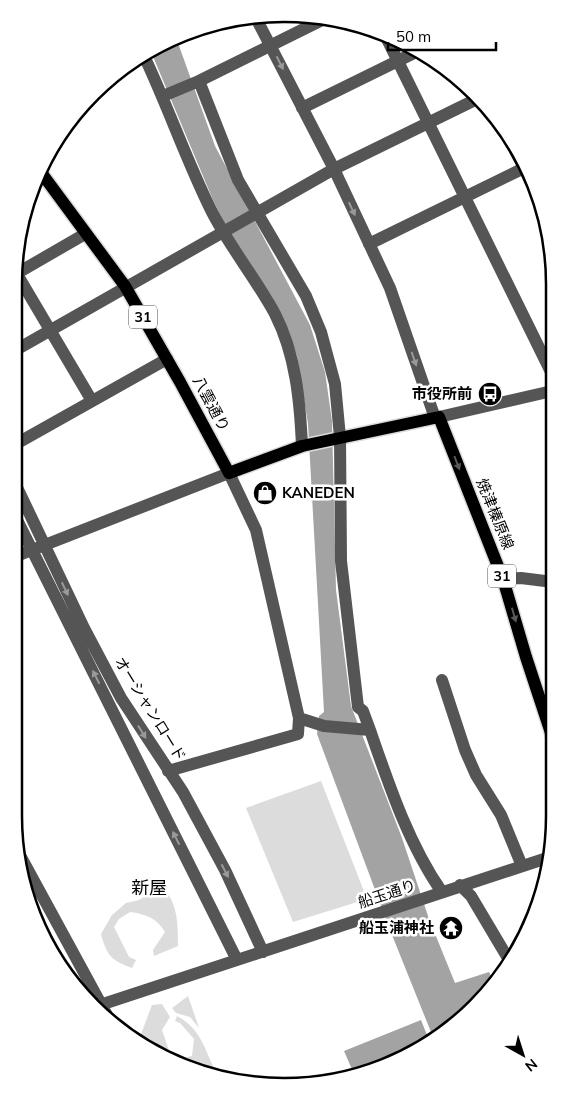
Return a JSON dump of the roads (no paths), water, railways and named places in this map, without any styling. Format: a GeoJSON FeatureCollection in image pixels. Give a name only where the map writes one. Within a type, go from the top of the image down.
{"type":"FeatureCollection","features":[{"type":"Feature","properties":{"kind":"main road","name":"八雲通り"},"geometry":{"type":"LineString","coordinates":[[43,181],[125,286],[229,473]]}},
{"type":"Feature","properties":{"kind":"main road"},"geometry":{"type":"LineString","coordinates":[[229,473],[305,446],[437,417]]}},
{"type":"Feature","properties":{"kind":"main road","name":"焼津榛原線"},"geometry":{"type":"LineString","coordinates":[[437,417],[503,579],[546,717]]}},
{"type":"Feature","properties":{"kind":"street"},"geometry":{"type":"LineString","coordinates":[[259,24],[334,169],[390,288],[437,417],[546,392]]}},
{"type":"Feature","properties":{"kind":"street"},"geometry":{"type":"LineString","coordinates":[[163,96],[199,81],[313,24]]}},
{"type":"Feature","properties":{"kind":"street"},"geometry":{"type":"LineString","coordinates":[[390,45],[546,362]]}},
{"type":"Feature","properties":{"kind":"street"},"geometry":{"type":"LineString","coordinates":[[302,108],[410,55]]}},
{"type":"Feature","properties":{"kind":"street"},"geometry":{"type":"LineString","coordinates":[[147,62],[209,207],[275,315],[290,356],[299,394],[305,446]]}},
{"type":"Feature","properties":{"kind":"street"},"geometry":{"type":"LineString","coordinates":[[199,81],[238,180],[306,296],[321,332],[335,384],[340,437],[341,561],[358,707],[363,711],[366,730],[426,870],[442,892]]}},
{"type":"Feature","properties":{"kind":"street"},"geometry":{"type":"LineString","coordinates":[[22,346],[125,286],[334,169],[471,101]]}},
{"type":"Feature","properties":{"kind":"street"},"geometry":{"type":"LineString","coordinates":[[369,244],[520,170]]}},
{"type":"Feature","properties":{"kind":"street"},"geometry":{"type":"LineString","coordinates":[[23,269],[85,234]]}},
{"type":"Feature","properties":{"kind":"street"},"geometry":{"type":"LineString","coordinates":[[22,284],[92,401]]}},
{"type":"Feature","properties":{"kind":"street"},"geometry":{"type":"LineString","coordinates":[[22,440],[167,359]]}},
{"type":"Feature","properties":{"kind":"street"},"geometry":{"type":"LineString","coordinates":[[22,553],[229,473],[256,530],[299,718],[298,734],[168,771]]}},
{"type":"Feature","properties":{"kind":"street","name":"オーシャンロード"},"geometry":{"type":"LineString","coordinates":[[22,498],[84,628],[121,698],[183,792],[225,870],[263,952]]}},
{"type":"Feature","properties":{"kind":"street","name":"オーシャンロード"},"geometry":{"type":"LineString","coordinates":[[22,530],[237,960]]}},
{"type":"Feature","properties":{"kind":"street"},"geometry":{"type":"LineString","coordinates":[[503,579],[521,578],[546,581]]}},
{"type":"Feature","properties":{"kind":"street"},"geometry":{"type":"LineString","coordinates":[[442,680],[465,750],[476,775],[501,815],[522,866]]}},
{"type":"Feature","properties":{"kind":"street"},"geometry":{"type":"LineString","coordinates":[[299,718],[311,723],[366,730]]}},
{"type":"Feature","properties":{"kind":"street","name":"船玉通り"},"geometry":{"type":"LineString","coordinates":[[102,1004],[541,860]]}},
{"type":"Feature","properties":{"kind":"street"},"geometry":{"type":"LineString","coordinates":[[29,872],[92,993]]}},
{"type":"Feature","properties":{"kind":"street"},"geometry":{"type":"LineString","coordinates":[[460,885],[471,896],[505,954]]}},
{"type":"Feature","properties":{"kind":"place","name":"市役所前"},"geometry":{"type":"Point","coordinates":[490,394]}},
{"type":"Feature","properties":{"kind":"place","name":"KANEDEN"},"geometry":{"type":"Point","coordinates":[265,493]}},
{"type":"Feature","properties":{"kind":"place","name":"船玉浦神社"},"geometry":{"type":"Point","coordinates":[451,928]}},
{"type":"Feature","properties":{"kind":"district","name":"新屋"},"geometry":{"type":"Point","coordinates":[149,888]}}]}
